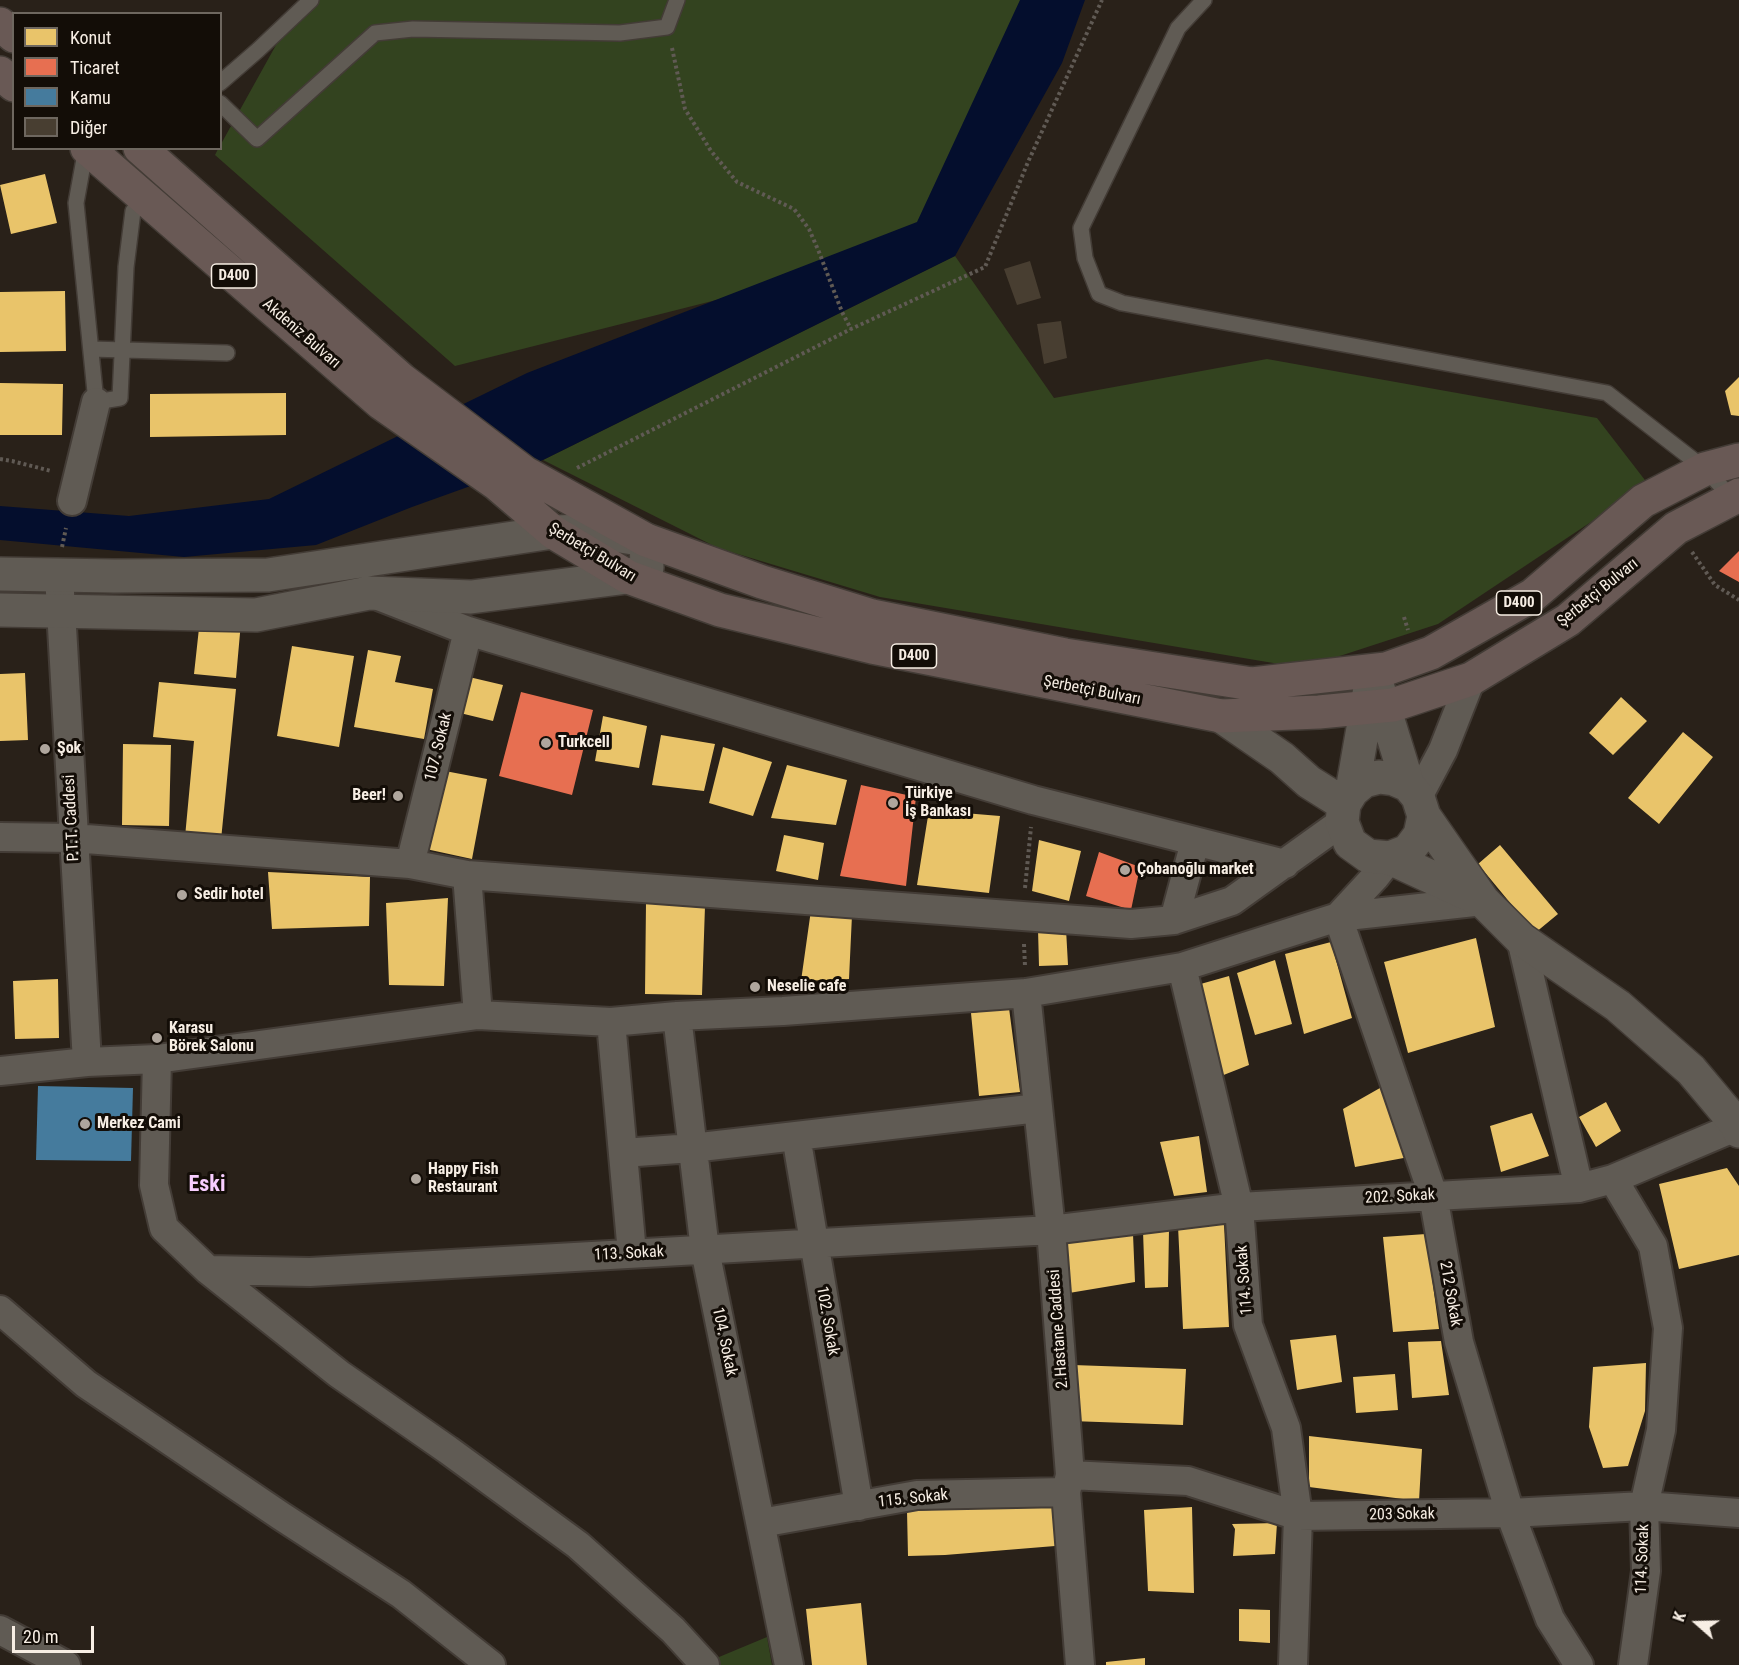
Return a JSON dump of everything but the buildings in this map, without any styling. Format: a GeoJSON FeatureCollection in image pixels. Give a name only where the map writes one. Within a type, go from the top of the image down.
{"type":"FeatureCollection","features":[{"type":"Feature","properties":{"kind":"highway"},"geometry":{"type":"LineString","coordinates":[[0,24],[12,34]]}},
{"type":"Feature","properties":{"kind":"highway"},"geometry":{"type":"LineString","coordinates":[[0,73],[12,83]]}},
{"type":"Feature","properties":{"kind":"highway","name":"Akdeniz Bulvarı"},"geometry":{"type":"LineString","coordinates":[[88,150],[144,198],[392,392],[522,480]]}},
{"type":"Feature","properties":{"kind":"highway","name":"Akdeniz Bulvarı"},"geometry":{"type":"LineString","coordinates":[[144,150],[392,392]]}},
{"type":"Feature","properties":{"kind":"highway","name":"D400"},"geometry":{"type":"LineString","coordinates":[[1705,469],[1739,460]]}},
{"type":"Feature","properties":{"kind":"highway","name":"Şerbetçi Bulvarı"},"geometry":{"type":"LineString","coordinates":[[522,480],[646,540],[762,582],[872,616],[1065,655],[1252,684],[1386,669],[1431,653],[1533,596],[1643,501],[1705,469]]}},
{"type":"Feature","properties":{"kind":"highway","name":"Şerbetçi Bulvarı"},"geometry":{"type":"LineString","coordinates":[[522,480],[553,532],[628,578],[720,609],[872,647],[1221,716],[1318,712],[1393,705],[1471,679],[1568,620],[1676,528]]}},
{"type":"Feature","properties":{"kind":"highway","name":"D400"},"geometry":{"type":"LineString","coordinates":[[1676,528],[1735,497]]}},
{"type":"Feature","properties":{"kind":"street"},"geometry":{"type":"LineString","coordinates":[[72,501],[96,402]]}},
{"type":"Feature","properties":{"kind":"street"},"geometry":{"type":"LineString","coordinates":[[0,574],[268,575],[553,532],[588,531],[646,540],[647,568],[628,578],[471,597],[369,593],[256,615],[0,610]]}},
{"type":"Feature","properties":{"kind":"street","name":"P.T.T. Caddesi"},"geometry":{"type":"LineString","coordinates":[[59,575],[87,1062]]}},
{"type":"Feature","properties":{"kind":"street"},"geometry":{"type":"LineString","coordinates":[[369,593],[468,631],[1034,800],[1284,864]]}},
{"type":"Feature","properties":{"kind":"street","name":"107. Sokak"},"geometry":{"type":"LineString","coordinates":[[410,864],[468,631]]}},
{"type":"Feature","properties":{"kind":"street"},"geometry":{"type":"LineString","coordinates":[[1373,671],[1375,707],[1346,806],[1350,843],[1368,856],[1390,858],[1483,900]]}},
{"type":"Feature","properties":{"kind":"street"},"geometry":{"type":"LineString","coordinates":[[1338,917],[1390,858],[1408,851],[1420,835],[1416,799],[1443,750],[1471,679]]}},
{"type":"Feature","properties":{"kind":"street"},"geometry":{"type":"LineString","coordinates":[[1375,707],[1416,799],[1483,900],[1521,939],[1618,1006],[1691,1070],[1738,1128]]}},
{"type":"Feature","properties":{"kind":"street"},"geometry":{"type":"LineString","coordinates":[[1221,716],[1282,758],[1309,782],[1346,806]]}},
{"type":"Feature","properties":{"kind":"street"},"geometry":{"type":"LineString","coordinates":[[0,837],[73,838],[410,864],[467,875],[1131,924],[1174,920],[1232,901],[1314,841],[1346,806],[1364,781],[1379,777],[1394,779],[1416,799]]}},
{"type":"Feature","properties":{"kind":"street"},"geometry":{"type":"LineString","coordinates":[[1174,920],[1195,842]]}},
{"type":"Feature","properties":{"kind":"street"},"geometry":{"type":"LineString","coordinates":[[467,875],[478,1015]]}},
{"type":"Feature","properties":{"kind":"street"},"geometry":{"type":"LineString","coordinates":[[0,1071],[87,1062],[157,1059],[478,1015],[611,1022],[1026,993],[1182,967],[1338,917],[1483,900]]}},
{"type":"Feature","properties":{"kind":"street","name":"212 Sokak"},"geometry":{"type":"LineString","coordinates":[[1338,917],[1433,1195],[1459,1342],[1510,1513],[1550,1619],[1579,1665]]}},
{"type":"Feature","properties":{"kind":"street"},"geometry":{"type":"LineString","coordinates":[[1521,939],[1579,1188]]}},
{"type":"Feature","properties":{"kind":"street","name":"114. Sokak"},"geometry":{"type":"LineString","coordinates":[[1182,967],[1239,1207],[1248,1325],[1286,1428],[1298,1516],[1293,1665]]}},
{"type":"Feature","properties":{"kind":"street","name":"2.Hastane Caddesi"},"geometry":{"type":"LineString","coordinates":[[1026,993],[1051,1230],[1080,1665]]}},
{"type":"Feature","properties":{"kind":"street","name":"104. Sokak"},"geometry":{"type":"LineString","coordinates":[[677,1016],[705,1250],[789,1665]]}},
{"type":"Feature","properties":{"kind":"street"},"geometry":{"type":"LineString","coordinates":[[611,1022],[632,1253]]}},
{"type":"Feature","properties":{"kind":"street"},"geometry":{"type":"LineString","coordinates":[[157,1059],[154,1185],[164,1228],[208,1270],[339,1374],[578,1545],[673,1630],[705,1665]]}},
{"type":"Feature","properties":{"kind":"street"},"geometry":{"type":"LineString","coordinates":[[623,1153],[693,1148],[1038,1108]]}},
{"type":"Feature","properties":{"kind":"street","name":"202. Sokak"},"geometry":{"type":"LineString","coordinates":[[1051,1230],[1239,1207],[1579,1188],[1613,1179],[1738,1128]]}},
{"type":"Feature","properties":{"kind":"street","name":"102. Sokak"},"geometry":{"type":"LineString","coordinates":[[796,1136],[859,1506]]}},
{"type":"Feature","properties":{"kind":"street","name":"114. Sokak"},"geometry":{"type":"LineString","coordinates":[[1613,1179],[1653,1246],[1668,1328],[1661,1430],[1644,1506],[1646,1571],[1633,1665]]}},
{"type":"Feature","properties":{"kind":"street","name":"113. Sokak"},"geometry":{"type":"LineString","coordinates":[[208,1270],[309,1272],[1051,1230]]}},
{"type":"Feature","properties":{"kind":"street"},"geometry":{"type":"LineString","coordinates":[[0,1310],[86,1384],[280,1516],[401,1594],[491,1665]]}},
{"type":"Feature","properties":{"kind":"street","name":"203 Sokak"},"geometry":{"type":"LineString","coordinates":[[1068,1483],[1188,1481],[1298,1516],[1510,1513],[1644,1506],[1739,1513]]}},
{"type":"Feature","properties":{"kind":"street","name":"115. Sokak"},"geometry":{"type":"LineString","coordinates":[[762,1523],[917,1495],[1068,1483]]}},
{"type":"Feature","properties":{"kind":"street"},"geometry":{"type":"LineString","coordinates":[[0,1630],[66,1665]]}},
{"type":"Feature","properties":{"kind":"lane"},"geometry":{"type":"LineString","coordinates":[[222,81],[311,0]]}},
{"type":"Feature","properties":{"kind":"lane"},"geometry":{"type":"LineString","coordinates":[[222,105],[257,139],[375,33],[413,29],[620,33],[667,27],[677,0]]}},
{"type":"Feature","properties":{"kind":"lane"},"geometry":{"type":"LineString","coordinates":[[1204,0],[1178,28],[1081,228],[1085,258],[1099,294],[1122,303],[1607,393],[1705,469],[1735,497]]}},
{"type":"Feature","properties":{"kind":"lane"},"geometry":{"type":"LineString","coordinates":[[86,150],[76,203],[96,402],[120,398],[126,267],[133,211],[144,198]]}},
{"type":"Feature","properties":{"kind":"lane"},"geometry":{"type":"LineString","coordinates":[[91,349],[227,353]]}},
{"type":"Feature","properties":{"kind":"path"},"geometry":{"type":"LineString","coordinates":[[522,480],[985,267],[1028,162],[1102,0]]}},
{"type":"Feature","properties":{"kind":"path"},"geometry":{"type":"LineString","coordinates":[[667,27],[685,109],[711,151],[737,182],[794,209],[809,229],[851,329]]}},
{"type":"Feature","properties":{"kind":"path"},"geometry":{"type":"LineString","coordinates":[[0,459],[50,470],[72,501]]}},
{"type":"Feature","properties":{"kind":"path"},"geometry":{"type":"LineString","coordinates":[[1676,528],[1714,585],[1739,600]]}},
{"type":"Feature","properties":{"kind":"green space"},"geometry":{"type":"Polygon","coordinates":[[[301,0],[1049,0],[941,210],[827,272],[455,366],[215,155],[218,150],[222,150],[222,142],[301,0]]]}},
{"type":"Feature","properties":{"kind":"green space"},"geometry":{"type":"Polygon","coordinates":[[[955,256],[1054,398],[1267,359],[1597,418],[1648,484],[1438,624],[1303,668],[880,597],[718,548],[543,460],[955,256]]]}},
{"type":"Feature","properties":{"kind":"green space"},"geometry":{"type":"Polygon","coordinates":[[[767,1637],[772,1665],[709,1665],[707,1662],[767,1637]]]}},
{"type":"Feature","properties":{"kind":"water"},"geometry":{"type":"Polygon","coordinates":[[[1020,0],[1085,0],[1062,63],[955,256],[543,460],[412,507],[316,545],[184,557],[0,540],[0,506],[129,516],[269,499],[527,373],[917,222],[1020,0]]]}},
{"type":"Feature","properties":{"kind":"place","name":"Turkcell"},"geometry":{"type":"Point","coordinates":[546,743]}},
{"type":"Feature","properties":{"kind":"place","name":"Şok"},"geometry":{"type":"Point","coordinates":[45,749]}},
{"type":"Feature","properties":{"kind":"place","name":"Beer!"},"geometry":{"type":"Point","coordinates":[398,796]}},
{"type":"Feature","properties":{"kind":"place","name":"Türkiye İş Bankası"},"geometry":{"type":"Point","coordinates":[893,803]}},
{"type":"Feature","properties":{"kind":"place","name":"Çobanoğlu market"},"geometry":{"type":"Point","coordinates":[1125,870]}},
{"type":"Feature","properties":{"kind":"place","name":"Sedir hotel"},"geometry":{"type":"Point","coordinates":[182,895]}},
{"type":"Feature","properties":{"kind":"place","name":"Neselie cafe"},"geometry":{"type":"Point","coordinates":[755,987]}},
{"type":"Feature","properties":{"kind":"place","name":"Karasu Börek Salonu"},"geometry":{"type":"Point","coordinates":[157,1038]}},
{"type":"Feature","properties":{"kind":"place","name":"Merkez Cami"},"geometry":{"type":"Point","coordinates":[85,1124]}},
{"type":"Feature","properties":{"kind":"place","name":"Happy Fish Restaurant"},"geometry":{"type":"Point","coordinates":[416,1179]}},
{"type":"Feature","properties":{"kind":"district","name":"Eski"},"geometry":{"type":"Point","coordinates":[207,1185]}}]}
